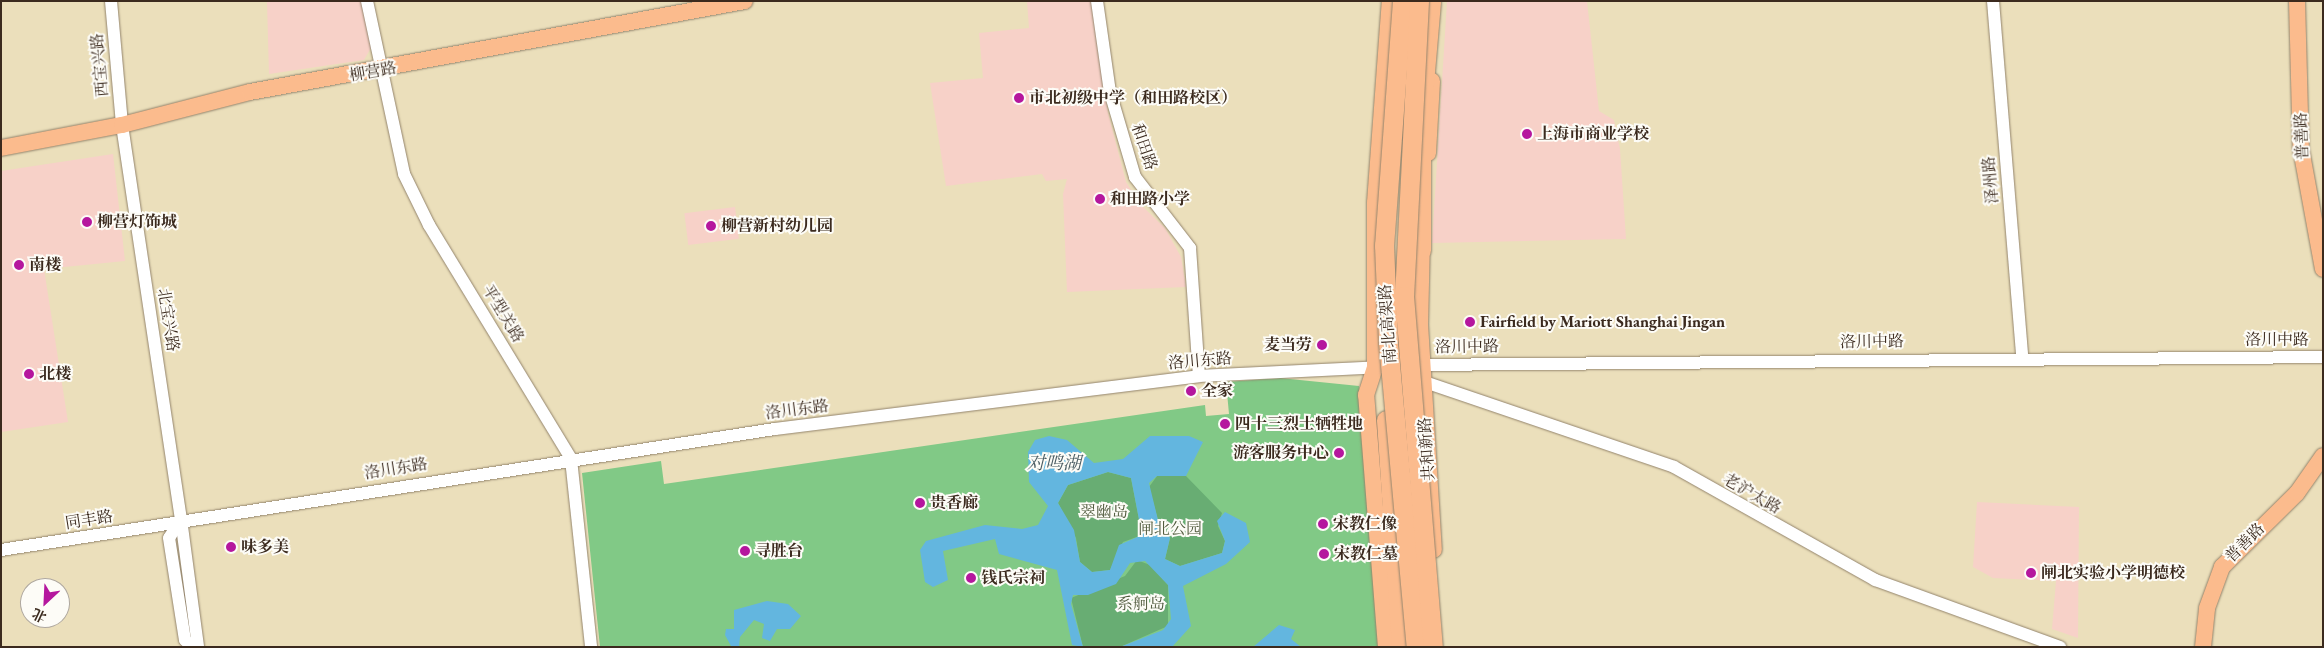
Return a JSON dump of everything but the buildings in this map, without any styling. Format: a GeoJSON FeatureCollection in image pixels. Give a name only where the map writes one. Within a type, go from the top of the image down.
{"type":"FeatureCollection","features":[{"type":"Feature","properties":{"kind":"highway","name":"南北高架路"},"geometry":{"type":"LineString","coordinates":[[1419,1],[1404,296],[1433,647]]}},
{"type":"Feature","properties":{"kind":"highway"},"geometry":{"type":"LineString","coordinates":[[1421,250],[1420,180],[1431,1]]}},
{"type":"Feature","properties":{"kind":"highway","name":"南北高架路"},"geometry":{"type":"LineString","coordinates":[[1394,4],[1386,194],[1388,342],[1416,647]]}},
{"type":"Feature","properties":{"kind":"highway"},"geometry":{"type":"LineString","coordinates":[[1388,342],[1386,420],[1401,647]]}},
{"type":"Feature","properties":{"kind":"main road","name":"柳营路"},"geometry":{"type":"LineString","coordinates":[[1,148],[122,125],[250,92],[382,72],[503,43],[745,1]]}},
{"type":"Feature","properties":{"kind":"main road","name":"共和新路"},"geometry":{"type":"LineString","coordinates":[[1421,250],[1413,207],[1425,1]]}},
{"type":"Feature","properties":{"kind":"main road","name":"共和新路"},"geometry":{"type":"LineString","coordinates":[[1439,1],[1421,250],[1422,381],[1441,647]]}},
{"type":"Feature","properties":{"kind":"main road","name":"普善路"},"geometry":{"type":"LineString","coordinates":[[2296,1],[2301,148],[2323,269]]}},
{"type":"Feature","properties":{"kind":"main road","name":"普善路"},"geometry":{"type":"LineString","coordinates":[[2307,1],[2311,148],[2323,222]]}},
{"type":"Feature","properties":{"kind":"main road"},"geometry":{"type":"LineString","coordinates":[[1386,647],[1366,395],[1375,367],[1375,203],[1394,4]]}},
{"type":"Feature","properties":{"kind":"main road"},"geometry":{"type":"LineString","coordinates":[[1375,367],[1384,376],[1410,647]]}},
{"type":"Feature","properties":{"kind":"main road","name":"普善路"},"geometry":{"type":"LineString","coordinates":[[2203,647],[2207,608],[2222,567],[2297,493],[2323,456]]}},
{"type":"Feature","properties":{"kind":"main road","name":"普善路"},"geometry":{"type":"LineString","coordinates":[[2212,647],[2217,610],[2232,572],[2323,478]]}},
{"type":"Feature","properties":{"kind":"street","name":"西宝兴路"},"geometry":{"type":"LineString","coordinates":[[111,1],[122,125]]}},
{"type":"Feature","properties":{"kind":"street","name":"平型关路"},"geometry":{"type":"LineString","coordinates":[[367,1],[404,174],[429,225],[571,458],[591,647]]}},
{"type":"Feature","properties":{"kind":"street","name":"和田路"},"geometry":{"type":"LineString","coordinates":[[1097,1],[1110,92],[1135,177],[1190,248],[1199,376]]}},
{"type":"Feature","properties":{"kind":"street","name":"泽州路"},"geometry":{"type":"LineString","coordinates":[[1993,1],[2022,357]]}},
{"type":"Feature","properties":{"kind":"street","name":"北宝兴路"},"geometry":{"type":"LineString","coordinates":[[122,125],[181,519],[198,647]]}},
{"type":"Feature","properties":{"kind":"street","name":"洛川中路"},"geometry":{"type":"LineString","coordinates":[[1422,365],[2022,357],[2323,357]]}},
{"type":"Feature","properties":{"kind":"street","name":"洛川东路"},"geometry":{"type":"LineString","coordinates":[[181,519],[571,458],[1199,376],[1422,365]]}},
{"type":"Feature","properties":{"kind":"street","name":"老沪太路"},"geometry":{"type":"LineString","coordinates":[[1422,381],[1674,467],[1875,580],[2060,647]]}},
{"type":"Feature","properties":{"kind":"street","name":"同丰路"},"geometry":{"type":"LineString","coordinates":[[1,550],[181,519]]}},
{"type":"Feature","properties":{"kind":"street"},"geometry":{"type":"LineString","coordinates":[[181,519],[169,538],[184,640],[192,647]]}},
{"type":"Feature","properties":{"kind":"shaded area"},"geometry":{"type":"Polygon","coordinates":[[[362,1],[372,46],[364,60],[269,74],[267,2],[362,1]]]}},
{"type":"Feature","properties":{"kind":"shaded area"},"geometry":{"type":"Polygon","coordinates":[[[1027,1],[1093,1],[1108,113],[1126,182],[1140,204],[1165,228],[1181,257],[1186,287],[1067,292],[1063,194],[1067,179],[1046,181],[1042,174],[946,186],[930,83],[983,78],[979,33],[1029,28],[1027,1]]]}},
{"type":"Feature","properties":{"kind":"shaded area","name":"上海市商业学校"},"geometry":{"type":"Polygon","coordinates":[[[1447,1],[1587,1],[1599,111],[1614,120],[1620,149],[1626,239],[1432,243],[1447,1]]]}},
{"type":"Feature","properties":{"kind":"shaded area"},"geometry":{"type":"Polygon","coordinates":[[[113,154],[125,261],[44,269],[68,422],[1,432],[1,171],[113,154]]]}},
{"type":"Feature","properties":{"kind":"shaded area","name":"柳营新村幼儿园"},"geometry":{"type":"Polygon","coordinates":[[[735,207],[739,239],[688,245],[684,213],[735,207]]]}},
{"type":"Feature","properties":{"kind":"shaded area","name":"闸北实验小学明德校"},"geometry":{"type":"Polygon","coordinates":[[[1977,502],[2079,507],[2078,638],[2052,629],[2056,581],[1993,578],[1973,567],[1977,502]]]}},
{"type":"Feature","properties":{"kind":"green space","name":"闸北公园"},"geometry":{"type":"Polygon","coordinates":[[[1280,378],[1359,386],[1380,647],[600,647],[582,473],[661,461],[664,484],[1205,405],[1206,416],[1229,414],[1226,382],[1280,378]]]}},
{"type":"Feature","properties":{"kind":"green space","name":"翠幽岛"},"geometry":{"type":"Polygon","coordinates":[[[1108,472],[1131,478],[1142,535],[1123,542],[1110,570],[1092,572],[1080,562],[1076,538],[1058,503],[1068,485],[1108,472]]]}},
{"type":"Feature","properties":{"kind":"green space"},"geometry":{"type":"Polygon","coordinates":[[[1157,476],[1186,476],[1222,513],[1218,526],[1225,541],[1222,553],[1180,566],[1165,559],[1170,538],[1158,520],[1149,487],[1157,476]]]}},
{"type":"Feature","properties":{"kind":"green space","name":"系舸岛"},"geometry":{"type":"Polygon","coordinates":[[[1137,560],[1150,565],[1168,585],[1168,626],[1120,647],[1083,647],[1071,598],[1125,576],[1137,560]]]}},
{"type":"Feature","properties":{"kind":"water","name":"对鸣湖"},"geometry":{"type":"Polygon","coordinates":[[[1049,436],[1067,440],[1094,463],[1123,459],[1150,436],[1189,436],[1203,442],[1186,476],[1157,476],[1149,483],[1158,520],[1170,538],[1165,559],[1180,566],[1222,553],[1225,541],[1217,521],[1225,512],[1246,523],[1250,542],[1226,564],[1183,586],[1191,626],[1172,647],[1120,647],[1163,630],[1171,619],[1168,585],[1145,561],[1130,563],[1116,584],[1088,595],[1073,595],[1071,604],[1083,647],[1072,645],[1057,570],[999,554],[995,539],[943,551],[948,580],[933,587],[925,582],[920,550],[926,541],[985,525],[1022,529],[1038,525],[1048,506],[1029,482],[1028,452],[1035,440],[1049,436]],[[1108,472],[1068,485],[1058,503],[1074,530],[1080,562],[1092,572],[1110,570],[1119,545],[1142,535],[1131,478],[1108,472]]]}},
{"type":"Feature","properties":{"kind":"water"},"geometry":{"type":"Polygon","coordinates":[[[767,601],[788,604],[801,616],[790,629],[777,629],[770,641],[762,638],[764,624],[754,620],[740,637],[739,647],[731,646],[725,635],[726,629],[734,629],[734,610],[767,601]]]}},
{"type":"Feature","properties":{"kind":"water"},"geometry":{"type":"Polygon","coordinates":[[[1279,625],[1295,630],[1291,639],[1301,647],[1253,647],[1279,625]]]}},
{"type":"Feature","properties":{"kind":"place","name":"市北初级中学（和田路校区）"},"geometry":{"type":"Point","coordinates":[1019,98]}},
{"type":"Feature","properties":{"kind":"place","name":"上海市商业学校"},"geometry":{"type":"Point","coordinates":[1527,134]}},
{"type":"Feature","properties":{"kind":"place","name":"和田路小学"},"geometry":{"type":"Point","coordinates":[1100,199]}},
{"type":"Feature","properties":{"kind":"place","name":"柳营灯饰城"},"geometry":{"type":"Point","coordinates":[87,222]}},
{"type":"Feature","properties":{"kind":"place","name":"柳营新村幼儿园"},"geometry":{"type":"Point","coordinates":[711,226]}},
{"type":"Feature","properties":{"kind":"place","name":"南楼"},"geometry":{"type":"Point","coordinates":[19,265]}},
{"type":"Feature","properties":{"kind":"place","name":"Fairfield by Mariott Shanghai Jingan"},"geometry":{"type":"Point","coordinates":[1470,322]}},
{"type":"Feature","properties":{"kind":"place","name":"麦当劳"},"geometry":{"type":"Point","coordinates":[1322,345]}},
{"type":"Feature","properties":{"kind":"place","name":"北楼"},"geometry":{"type":"Point","coordinates":[29,374]}},
{"type":"Feature","properties":{"kind":"place","name":"全家"},"geometry":{"type":"Point","coordinates":[1191,391]}},
{"type":"Feature","properties":{"kind":"place","name":"四十三烈士牺牲地"},"geometry":{"type":"Point","coordinates":[1225,424]}},
{"type":"Feature","properties":{"kind":"place","name":"游客服务中心"},"geometry":{"type":"Point","coordinates":[1339,453]}},
{"type":"Feature","properties":{"kind":"place","name":"贵香廊"},"geometry":{"type":"Point","coordinates":[920,503]}},
{"type":"Feature","properties":{"kind":"place","name":"宋教仁像"},"geometry":{"type":"Point","coordinates":[1323,524]}},
{"type":"Feature","properties":{"kind":"place","name":"味多美"},"geometry":{"type":"Point","coordinates":[231,547]}},
{"type":"Feature","properties":{"kind":"place","name":"寻胜台"},"geometry":{"type":"Point","coordinates":[745,551]}},
{"type":"Feature","properties":{"kind":"place","name":"宋教仁墓"},"geometry":{"type":"Point","coordinates":[1324,554]}},
{"type":"Feature","properties":{"kind":"place","name":"闸北实验小学明德校"},"geometry":{"type":"Point","coordinates":[2031,573]}},
{"type":"Feature","properties":{"kind":"place","name":"钱氏宗祠"},"geometry":{"type":"Point","coordinates":[971,578]}}]}
